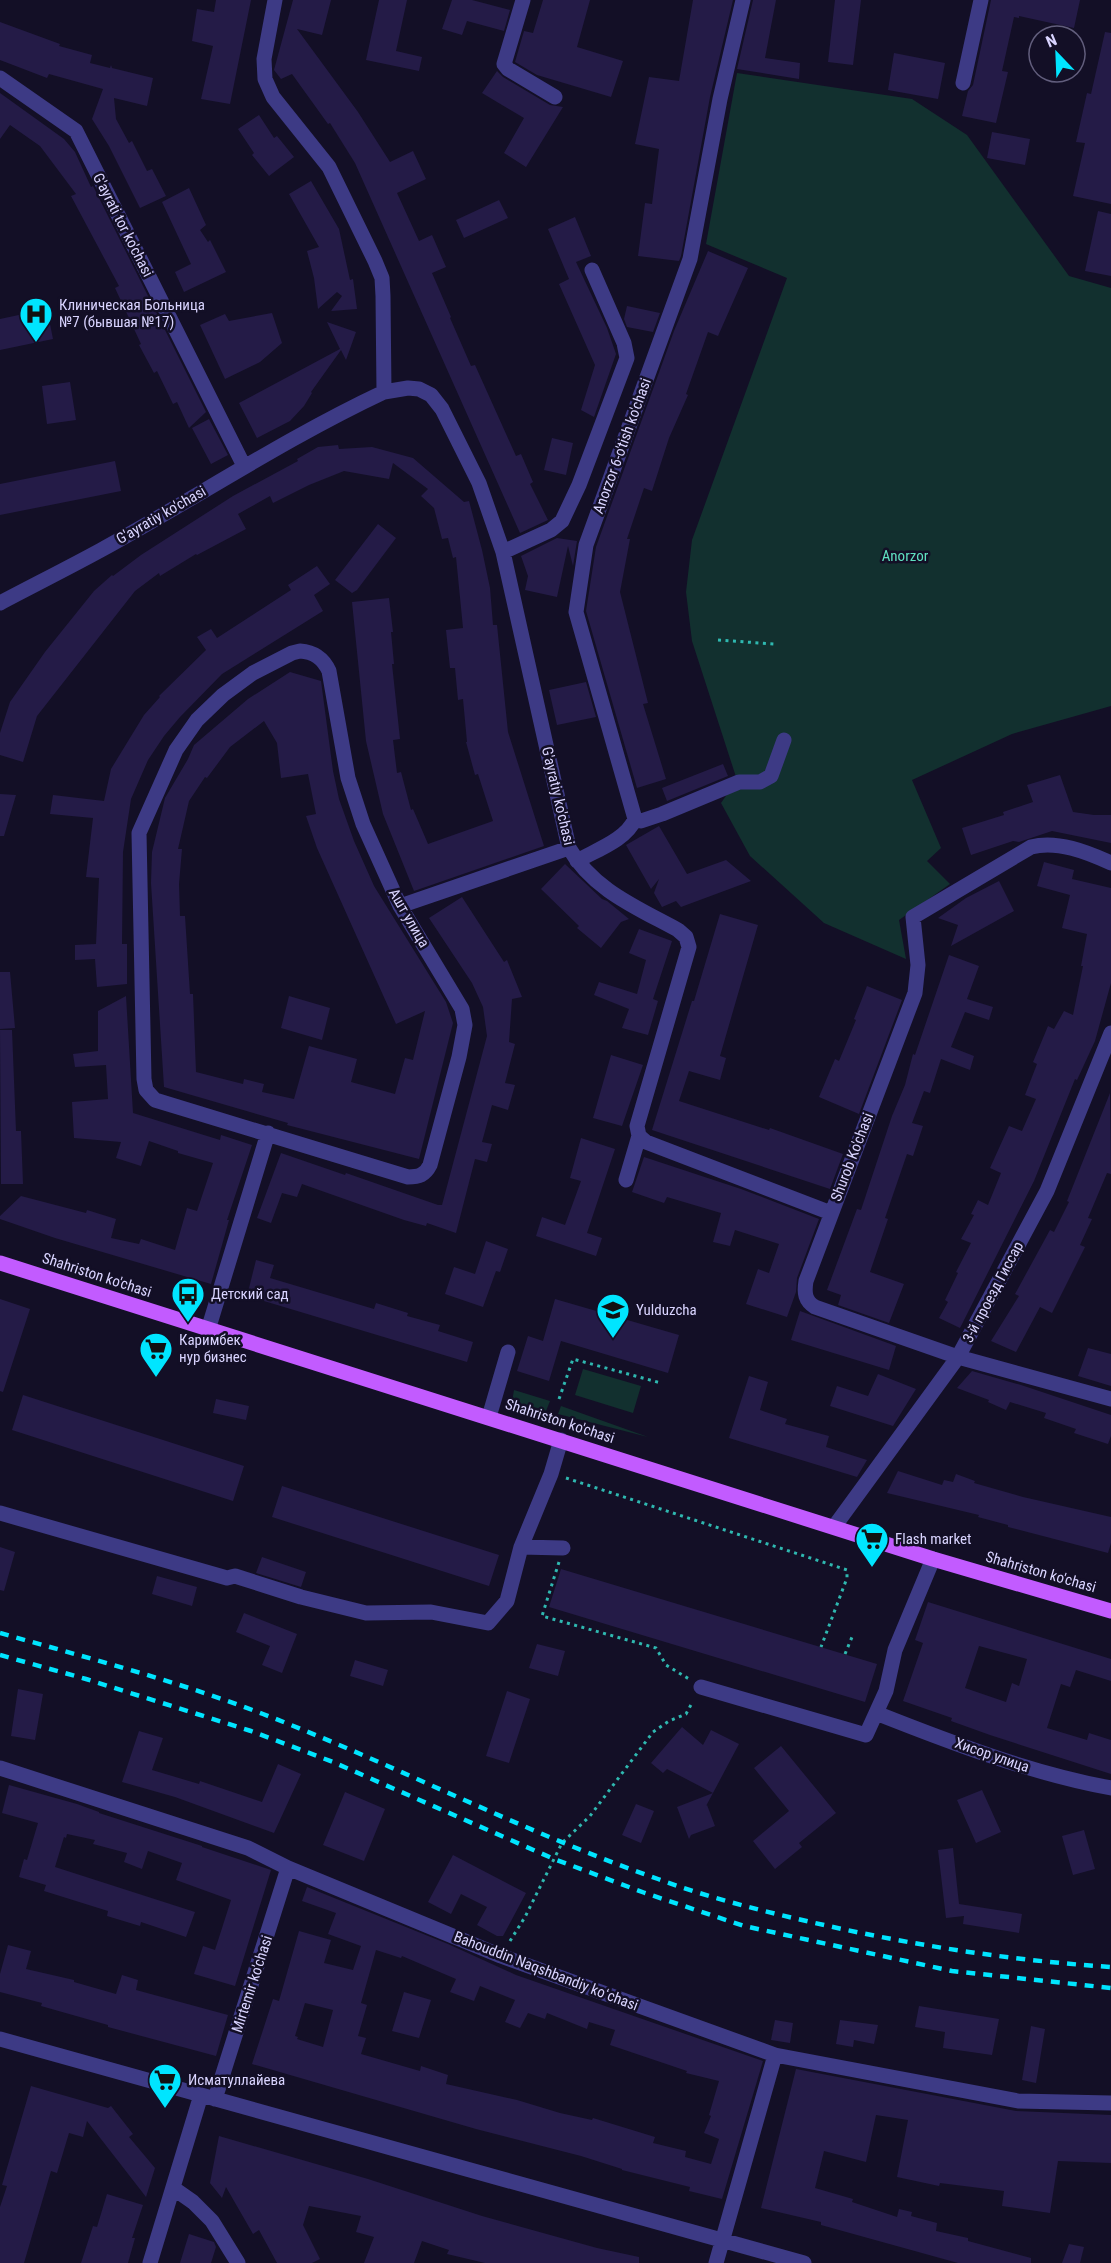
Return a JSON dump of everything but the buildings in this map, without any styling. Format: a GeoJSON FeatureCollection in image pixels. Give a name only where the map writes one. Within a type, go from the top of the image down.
{"type":"FeatureCollection","features":[{"type":"Feature","properties":{"kind":"main road","name":"Shahriston ko'chasi"},"geometry":{"type":"LineString","coordinates":[[0,1263],[933,1559],[1111,1611]]}},
{"type":"Feature","properties":{"kind":"street"},"geometry":{"type":"LineString","coordinates":[[275,0],[264,59],[265,79],[273,97],[329,167],[382,278],[384,392]]}},
{"type":"Feature","properties":{"kind":"street"},"geometry":{"type":"LineString","coordinates":[[523,0],[504,64],[508,69],[555,97]]}},
{"type":"Feature","properties":{"kind":"street","name":"Anorzor 6-o'tish ko'chasi"},"geometry":{"type":"LineString","coordinates":[[635,819],[576,612],[586,545],[690,259],[720,99],[743,0]]}},
{"type":"Feature","properties":{"kind":"street"},"geometry":{"type":"LineString","coordinates":[[963,83],[981,0]]}},
{"type":"Feature","properties":{"kind":"street","name":"G'ayrati tor ko'chasi"},"geometry":{"type":"LineString","coordinates":[[0,78],[76,131],[244,466]]}},
{"type":"Feature","properties":{"kind":"street"},"geometry":{"type":"LineString","coordinates":[[503,552],[551,530],[562,521],[579,485],[627,358],[624,343],[592,270]]}},
{"type":"Feature","properties":{"kind":"street","name":"G'ayratiy ko'chasi"},"geometry":{"type":"LineString","coordinates":[[0,603],[101,550],[347,409],[384,392],[408,388],[419,389],[431,395],[442,408],[479,483],[503,552],[569,848],[577,861],[596,881],[616,896],[678,930],[686,937],[688,947],[637,1126],[639,1136]]}},
{"type":"Feature","properties":{"kind":"street","name":"Ашт улица"},"geometry":{"type":"LineString","coordinates":[[292,652],[309,652],[319,657],[325,662],[329,671],[348,778],[363,824],[399,906],[455,994],[462,1009],[465,1024],[459,1057],[430,1165],[422,1176],[408,1177],[155,1100],[146,1090],[139,833],[176,750],[196,720],[223,695],[253,673],[292,652]]}},
{"type":"Feature","properties":{"kind":"street"},"geometry":{"type":"LineString","coordinates":[[577,861],[624,834],[631,828],[635,819],[640,821],[662,814],[739,782],[760,782],[771,776],[784,740]]}},
{"type":"Feature","properties":{"kind":"street","name":"Shurob Ko'chasi"},"geometry":{"type":"LineString","coordinates":[[1111,863],[1066,847],[1039,845],[1030,847],[913,917],[918,965],[915,993],[831,1213],[804,1291],[810,1304],[958,1357],[1111,1399]]}},
{"type":"Feature","properties":{"kind":"street"},"geometry":{"type":"LineString","coordinates":[[399,906],[569,848]]}},
{"type":"Feature","properties":{"kind":"street","name":"3-й проезд Гиссар"},"geometry":{"type":"LineString","coordinates":[[834,1527],[958,1357],[1047,1191],[1111,1033]]}},
{"type":"Feature","properties":{"kind":"street"},"geometry":{"type":"LineString","coordinates":[[208,1329],[268,1133]]}},
{"type":"Feature","properties":{"kind":"street"},"geometry":{"type":"LineString","coordinates":[[626,1180],[639,1136],[646,1142],[831,1213]]}},
{"type":"Feature","properties":{"kind":"street"},"geometry":{"type":"LineString","coordinates":[[489,1417],[507,1352]]}},
{"type":"Feature","properties":{"kind":"street"},"geometry":{"type":"LineString","coordinates":[[0,1513],[227,1578],[235,1576],[301,1597],[366,1613],[432,1612],[488,1623],[507,1601],[521,1547],[551,1474],[561,1440]]}},
{"type":"Feature","properties":{"kind":"street"},"geometry":{"type":"LineString","coordinates":[[521,1547],[563,1548]]}},
{"type":"Feature","properties":{"kind":"street"},"geometry":{"type":"LineString","coordinates":[[701,1687],[866,1735],[886,1691],[895,1650],[933,1559]]}},
{"type":"Feature","properties":{"kind":"street","name":"Хисор улица"},"geometry":{"type":"LineString","coordinates":[[876,1713],[994,1757],[1073,1781],[1111,1788]]}},
{"type":"Feature","properties":{"kind":"street","name":"Bahouddin Naqshbandiy koʻchasi"},"geometry":{"type":"LineString","coordinates":[[0,1768],[248,1848],[288,1868],[501,1956],[775,2055],[1018,2101],[1111,2103]]}},
{"type":"Feature","properties":{"kind":"street","name":"Mirtemir ko'chasi"},"geometry":{"type":"LineString","coordinates":[[150,2263],[173,2188],[208,2097],[288,1868]]}},
{"type":"Feature","properties":{"kind":"street"},"geometry":{"type":"LineString","coordinates":[[0,2039],[804,2263]]}},
{"type":"Feature","properties":{"kind":"street"},"geometry":{"type":"LineString","coordinates":[[716,2263],[775,2055]]}},
{"type":"Feature","properties":{"kind":"street"},"geometry":{"type":"LineString","coordinates":[[173,2188],[193,2202],[212,2221],[237,2263]]}},
{"type":"Feature","properties":{"kind":"path"},"geometry":{"type":"LineString","coordinates":[[718,640],[774,644]]}},
{"type":"Feature","properties":{"kind":"path"},"geometry":{"type":"LineString","coordinates":[[559,1400],[573,1359],[661,1383]]}},
{"type":"Feature","properties":{"kind":"path"},"geometry":{"type":"LineString","coordinates":[[551,1474],[847,1570],[847,1578],[821,1647]]}},
{"type":"Feature","properties":{"kind":"path"},"geometry":{"type":"LineString","coordinates":[[501,1956],[525,1917],[562,1843],[590,1816],[652,1732],[686,1714],[701,1687],[666,1665],[656,1648],[542,1616],[563,1548]]}},
{"type":"Feature","properties":{"kind":"path"},"geometry":{"type":"LineString","coordinates":[[846,1654],[852,1637]]}},
{"type":"Feature","properties":{"kind":"green space","name":"Anorzor"},"geometry":{"type":"Polygon","coordinates":[[[737,73],[912,99],[967,135],[1069,276],[1111,288],[1111,706],[1012,734],[912,780],[941,848],[927,861],[950,884],[899,920],[906,959],[824,923],[750,856],[721,803],[737,780],[692,641],[686,592],[692,540],[787,278],[706,244],[737,73]]]}},
{"type":"Feature","properties":{"kind":"green space"},"geometry":{"type":"Polygon","coordinates":[[[583,1369],[641,1386],[633,1413],[575,1395],[583,1369]]]}},
{"type":"Feature","properties":{"kind":"green space"},"geometry":{"type":"Polygon","coordinates":[[[514,1390],[550,1401],[546,1411],[512,1402],[514,1390]]]}},
{"type":"Feature","properties":{"kind":"green space"},"geometry":{"type":"Polygon","coordinates":[[[561,1406],[648,1437],[558,1414],[561,1406]]]}},
{"type":"Feature","properties":{"kind":"railway"},"geometry":{"type":"LineString","coordinates":[[0,1633],[165,1680],[231,1702],[313,1734],[558,1841],[701,1894],[789,1917],[902,1941],[1006,1957],[1111,1967]]}},
{"type":"Feature","properties":{"kind":"railway"},"geometry":{"type":"LineString","coordinates":[[0,1655],[86,1679],[251,1731],[333,1762],[554,1859],[645,1893],[744,1926],[952,1971],[1111,1988]]}},
{"type":"Feature","properties":{"kind":"place","name":"Клиническая Больница №7 (бывшая №17)"},"geometry":{"type":"Point","coordinates":[36,343]}},
{"type":"Feature","properties":{"kind":"place","name":"Детский сад"},"geometry":{"type":"Point","coordinates":[188,1323]}},
{"type":"Feature","properties":{"kind":"place","name":"Yulduzcha"},"geometry":{"type":"Point","coordinates":[613,1339]}},
{"type":"Feature","properties":{"kind":"place","name":"Каримбек нур бизнес"},"geometry":{"type":"Point","coordinates":[156,1378]}},
{"type":"Feature","properties":{"kind":"place","name":"Flash market"},"geometry":{"type":"Point","coordinates":[872,1568]}},
{"type":"Feature","properties":{"kind":"place","name":"Исматуллайева"},"geometry":{"type":"Point","coordinates":[165,2109]}}]}
